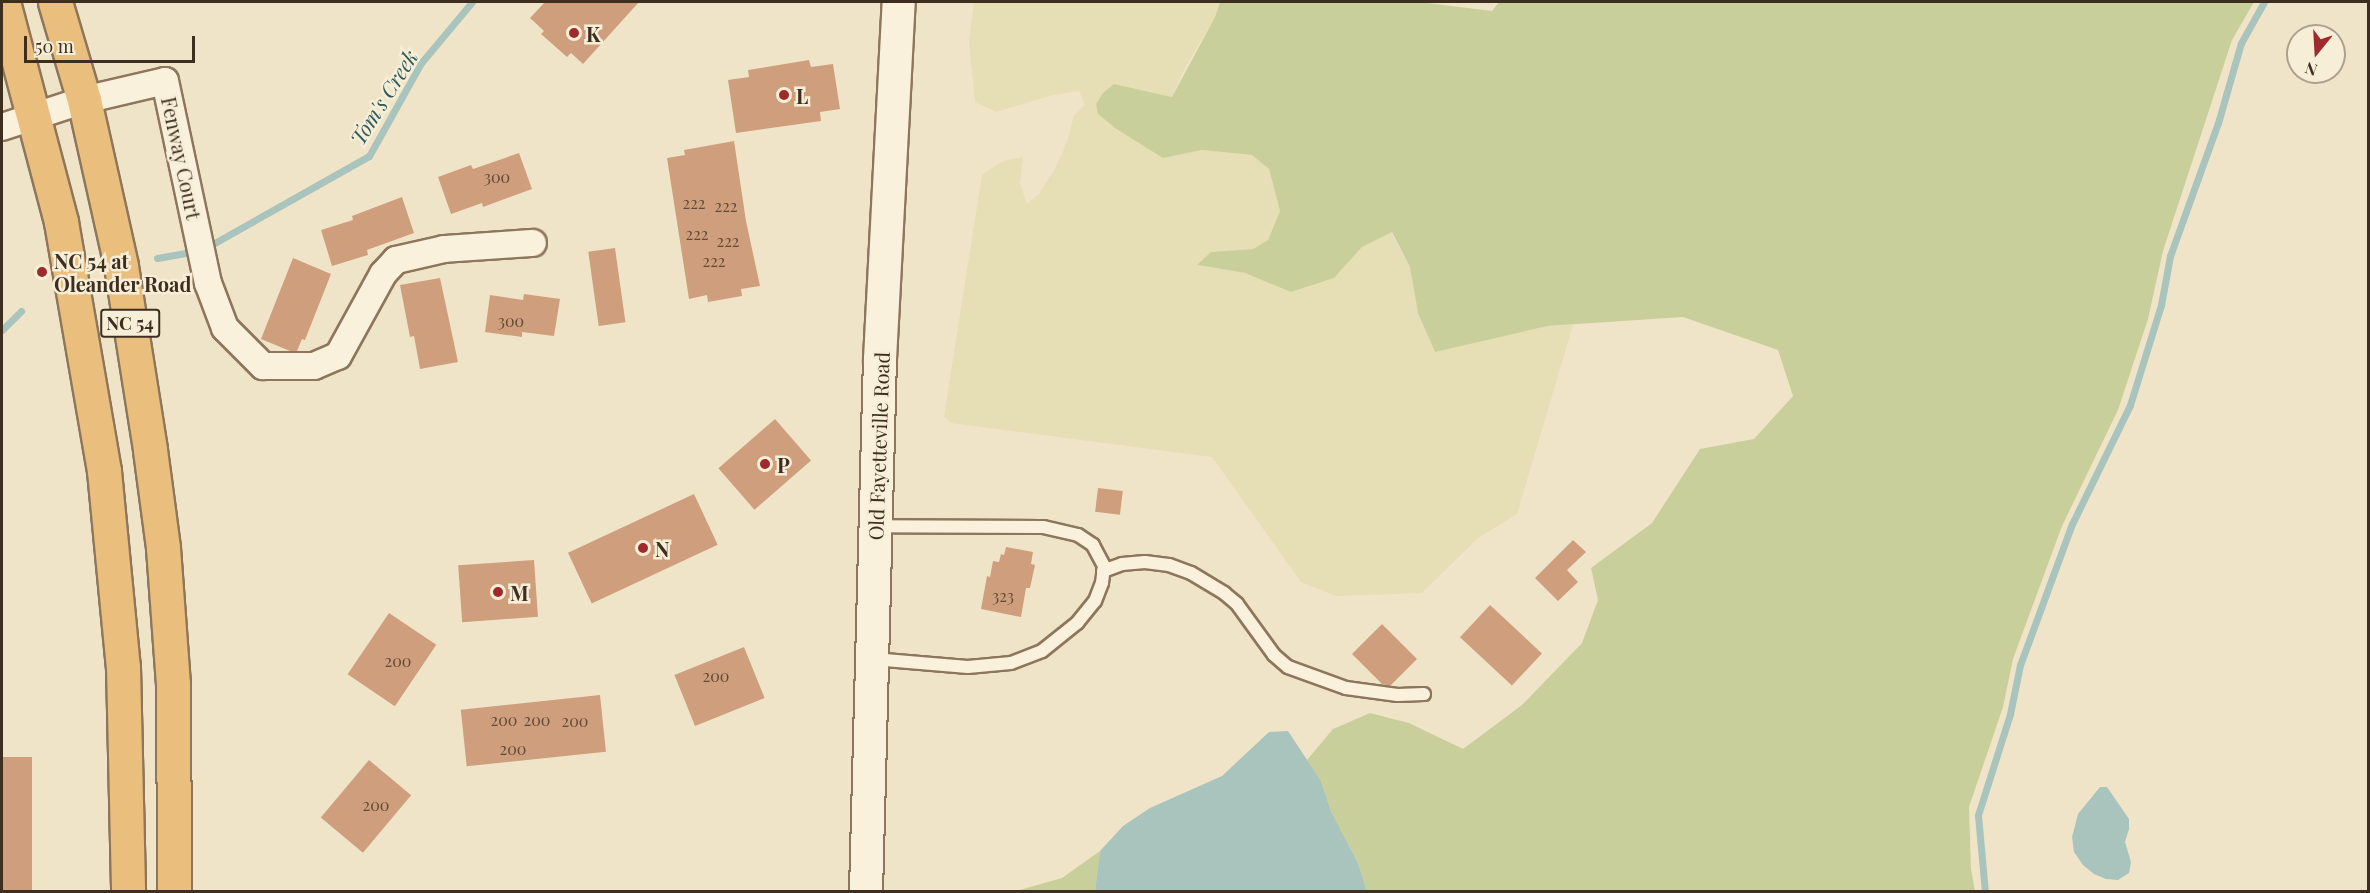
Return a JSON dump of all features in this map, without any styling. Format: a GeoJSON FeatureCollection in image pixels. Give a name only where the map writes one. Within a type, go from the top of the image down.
{"type":"FeatureCollection","features":[{"type":"Feature","properties":{"kind":"highway","name":"NC 54"},"geometry":{"type":"LineString","coordinates":[[3,2],[61,222],[110,515],[123,667],[128,891]]}},
{"type":"Feature","properties":{"kind":"highway","name":"NC 54"},"geometry":{"type":"LineString","coordinates":[[55,2],[84,100],[121,266],[163,548],[173,684],[174,891]]}},
{"type":"Feature","properties":{"kind":"street","name":"Old Fayetteville Road"},"geometry":{"type":"LineString","coordinates":[[866,891],[882,319],[898,2]]}},
{"type":"Feature","properties":{"kind":"street","name":"Fenway Court"},"geometry":{"type":"LineString","coordinates":[[84,100],[165,81],[208,283],[225,328],[262,366],[314,366],[338,356],[383,274],[396,260],[444,249],[533,243]]}},
{"type":"Feature","properties":{"kind":"street"},"geometry":{"type":"LineString","coordinates":[[2,127],[34,114],[84,100]]}},
{"type":"Feature","properties":{"kind":"lane"},"geometry":{"type":"LineString","coordinates":[[872,659],[968,667],[1011,663],[1042,651],[1077,623],[1095,601],[1102,583],[1104,566],[1093,545],[1078,535],[1043,527],[876,526]]}},
{"type":"Feature","properties":{"kind":"lane"},"geometry":{"type":"LineString","coordinates":[[1103,571],[1122,564],[1145,562],[1169,565],[1191,573],[1224,593],[1237,604],[1274,655],[1288,667],[1346,688],[1398,695],[1424,694]]}},
{"type":"Feature","properties":{"kind":"shaded area"},"geometry":{"type":"Polygon","coordinates":[[[974,2],[1220,2],[1215,17],[1185,68],[1172,97],[1114,84],[1098,114],[1163,158],[1202,150],[1253,155],[1269,169],[1280,211],[1268,240],[1253,249],[1211,252],[1198,265],[1245,273],[1292,292],[1334,278],[1362,247],[1391,232],[1410,267],[1418,313],[1547,326],[1573,325],[1517,514],[1478,538],[1422,593],[1336,596],[1301,582],[1212,457],[951,423],[944,416],[982,175],[1003,161],[1023,157],[1020,183],[1027,204],[1039,194],[1056,167],[1068,139],[1074,115],[1085,105],[1079,91],[1053,95],[996,112],[975,102],[969,42],[974,2]]]}},
{"type":"Feature","properties":{"kind":"green space"},"geometry":{"type":"Polygon","coordinates":[[[1220,2],[1419,2],[1492,11],[1499,2],[2254,2],[2232,40],[2163,251],[2148,319],[2118,410],[2062,526],[2013,659],[2003,707],[1969,807],[1971,869],[1975,891],[1367,891],[1358,863],[1331,811],[1321,781],[1307,760],[1333,729],[1370,713],[1409,723],[1463,749],[1522,705],[1582,643],[1598,600],[1591,568],[1652,523],[1700,449],[1754,439],[1793,396],[1778,350],[1683,317],[1547,326],[1435,352],[1418,313],[1410,267],[1392,232],[1362,247],[1334,278],[1291,292],[1245,273],[1197,265],[1211,252],[1253,249],[1268,240],[1280,211],[1269,169],[1252,155],[1202,150],[1163,158],[1115,128],[1098,114],[1096,104],[1103,93],[1114,84],[1172,97],[1215,17],[1220,2]]]}},
{"type":"Feature","properties":{"kind":"green space"},"geometry":{"type":"Polygon","coordinates":[[[1100,851],[1095,891],[1012,892],[1062,878],[1100,851]]]}},
{"type":"Feature","properties":{"kind":"water"},"geometry":{"type":"Polygon","coordinates":[[[1288,731],[1321,781],[1331,811],[1358,863],[1367,891],[1095,891],[1100,851],[1123,826],[1150,808],[1222,776],[1269,732],[1288,731]]]}},
{"type":"Feature","properties":{"kind":"water"},"geometry":{"type":"Polygon","coordinates":[[[2100,787],[2107,787],[2129,819],[2125,842],[2131,862],[2129,873],[2118,880],[2106,879],[2094,874],[2083,865],[2074,852],[2072,837],[2078,814],[2100,787]]]}},
{"type":"Feature","properties":{"kind":"building","name":"K"},"geometry":{"type":"Polygon","coordinates":[[[545,2],[639,2],[583,64],[571,53],[567,57],[541,34],[544,31],[530,18],[545,2]]]}},
{"type":"Feature","properties":{"kind":"building","name":"L"},"geometry":{"type":"Polygon","coordinates":[[[809,60],[811,67],[833,64],[840,109],[820,112],[821,121],[736,133],[728,80],[749,77],[748,70],[809,60]]]}},
{"type":"Feature","properties":{"kind":"building"},"geometry":{"type":"Polygon","coordinates":[[[734,141],[746,221],[760,286],[741,289],[742,296],[708,302],[707,295],[689,299],[667,158],[685,155],[684,150],[734,141]]]}},
{"type":"Feature","properties":{"kind":"building"},"geometry":{"type":"Polygon","coordinates":[[[519,153],[532,189],[483,207],[482,203],[451,214],[438,177],[471,165],[473,169],[519,153]]]}},
{"type":"Feature","properties":{"kind":"building"},"geometry":{"type":"Polygon","coordinates":[[[402,197],[414,233],[367,250],[368,255],[332,266],[321,230],[353,220],[352,216],[402,197]]]}},
{"type":"Feature","properties":{"kind":"building"},"geometry":{"type":"Polygon","coordinates":[[[615,248],[625,322],[599,326],[588,252],[615,248]]]}},
{"type":"Feature","properties":{"kind":"building"},"geometry":{"type":"Polygon","coordinates":[[[293,258],[331,274],[305,340],[302,339],[297,351],[290,351],[261,339],[293,258]]]}},
{"type":"Feature","properties":{"kind":"building"},"geometry":{"type":"Polygon","coordinates":[[[440,278],[458,362],[420,369],[414,336],[410,337],[400,285],[440,278]]]}},
{"type":"Feature","properties":{"kind":"building"},"geometry":{"type":"Polygon","coordinates":[[[524,294],[560,299],[554,336],[522,332],[522,337],[485,332],[490,295],[523,300],[524,294]]]}},
{"type":"Feature","properties":{"kind":"building","name":"P"},"geometry":{"type":"Polygon","coordinates":[[[775,419],[811,461],[754,510],[718,468],[775,419]]]}},
{"type":"Feature","properties":{"kind":"building"},"geometry":{"type":"Polygon","coordinates":[[[1098,488],[1123,491],[1120,515],[1095,512],[1098,488]]]}},
{"type":"Feature","properties":{"kind":"building","name":"N"},"geometry":{"type":"Polygon","coordinates":[[[694,494],[718,545],[592,603],[568,553],[694,494]]]}},
{"type":"Feature","properties":{"kind":"building"},"geometry":{"type":"Polygon","coordinates":[[[1573,540],[1586,552],[1567,570],[1578,582],[1558,601],[1535,578],[1573,540]]]}},
{"type":"Feature","properties":{"kind":"building"},"geometry":{"type":"Polygon","coordinates":[[[1006,547],[1033,552],[1031,564],[1035,565],[1030,588],[1026,588],[1021,617],[981,609],[987,576],[990,577],[993,561],[999,562],[1006,547]]]}},
{"type":"Feature","properties":{"kind":"building","name":"M"},"geometry":{"type":"Polygon","coordinates":[[[534,560],[538,617],[462,622],[458,565],[534,560]]]}},
{"type":"Feature","properties":{"kind":"building"},"geometry":{"type":"Polygon","coordinates":[[[1490,605],[1542,653],[1512,686],[1460,637],[1490,605]]]}},
{"type":"Feature","properties":{"kind":"building"},"geometry":{"type":"Polygon","coordinates":[[[389,613],[436,645],[395,706],[348,674],[389,613]]]}},
{"type":"Feature","properties":{"kind":"building"},"geometry":{"type":"Polygon","coordinates":[[[1382,624],[1417,659],[1390,686],[1382,684],[1352,654],[1382,624]]]}},
{"type":"Feature","properties":{"kind":"building"},"geometry":{"type":"Polygon","coordinates":[[[744,647],[765,698],[695,726],[674,675],[744,647]]]}},
{"type":"Feature","properties":{"kind":"building"},"geometry":{"type":"Polygon","coordinates":[[[600,695],[606,752],[467,766],[461,710],[600,695]]]}},
{"type":"Feature","properties":{"kind":"building"},"geometry":{"type":"Polygon","coordinates":[[[2,757],[32,757],[32,891],[2,891],[2,757]]]}},
{"type":"Feature","properties":{"kind":"building"},"geometry":{"type":"Polygon","coordinates":[[[369,760],[411,795],[363,853],[321,817],[369,760]]]}},
{"type":"Feature","properties":{"kind":"waterway","name":"Tom's Creek"},"geometry":{"type":"LineString","coordinates":[[211,245],[369,156],[421,63],[472,2]]}},
{"type":"Feature","properties":{"kind":"waterway"},"geometry":{"type":"LineString","coordinates":[[1985,892],[1978,815],[2010,714],[2020,665],[2072,524],[2130,405],[2161,305],[2170,256],[2218,123],[2241,43],[2264,2]]}},
{"type":"Feature","properties":{"kind":"waterway","name":"Tom's Creek"},"geometry":{"type":"LineString","coordinates":[[157,258],[186,253]]}},
{"type":"Feature","properties":{"kind":"waterway","name":"Tom's Creek"},"geometry":{"type":"LineString","coordinates":[[2,330],[21,311]]}},
{"type":"Feature","properties":{"kind":"place","name":"K"},"geometry":{"type":"Point","coordinates":[574,33]}},
{"type":"Feature","properties":{"kind":"place","name":"L"},"geometry":{"type":"Point","coordinates":[784,95]}},
{"type":"Feature","properties":{"kind":"place","name":"NC 54 at Oleander Road"},"geometry":{"type":"Point","coordinates":[42,272]}},
{"type":"Feature","properties":{"kind":"place","name":"P"},"geometry":{"type":"Point","coordinates":[765,464]}},
{"type":"Feature","properties":{"kind":"place","name":"N"},"geometry":{"type":"Point","coordinates":[643,548]}},
{"type":"Feature","properties":{"kind":"place","name":"M"},"geometry":{"type":"Point","coordinates":[498,592]}}]}
